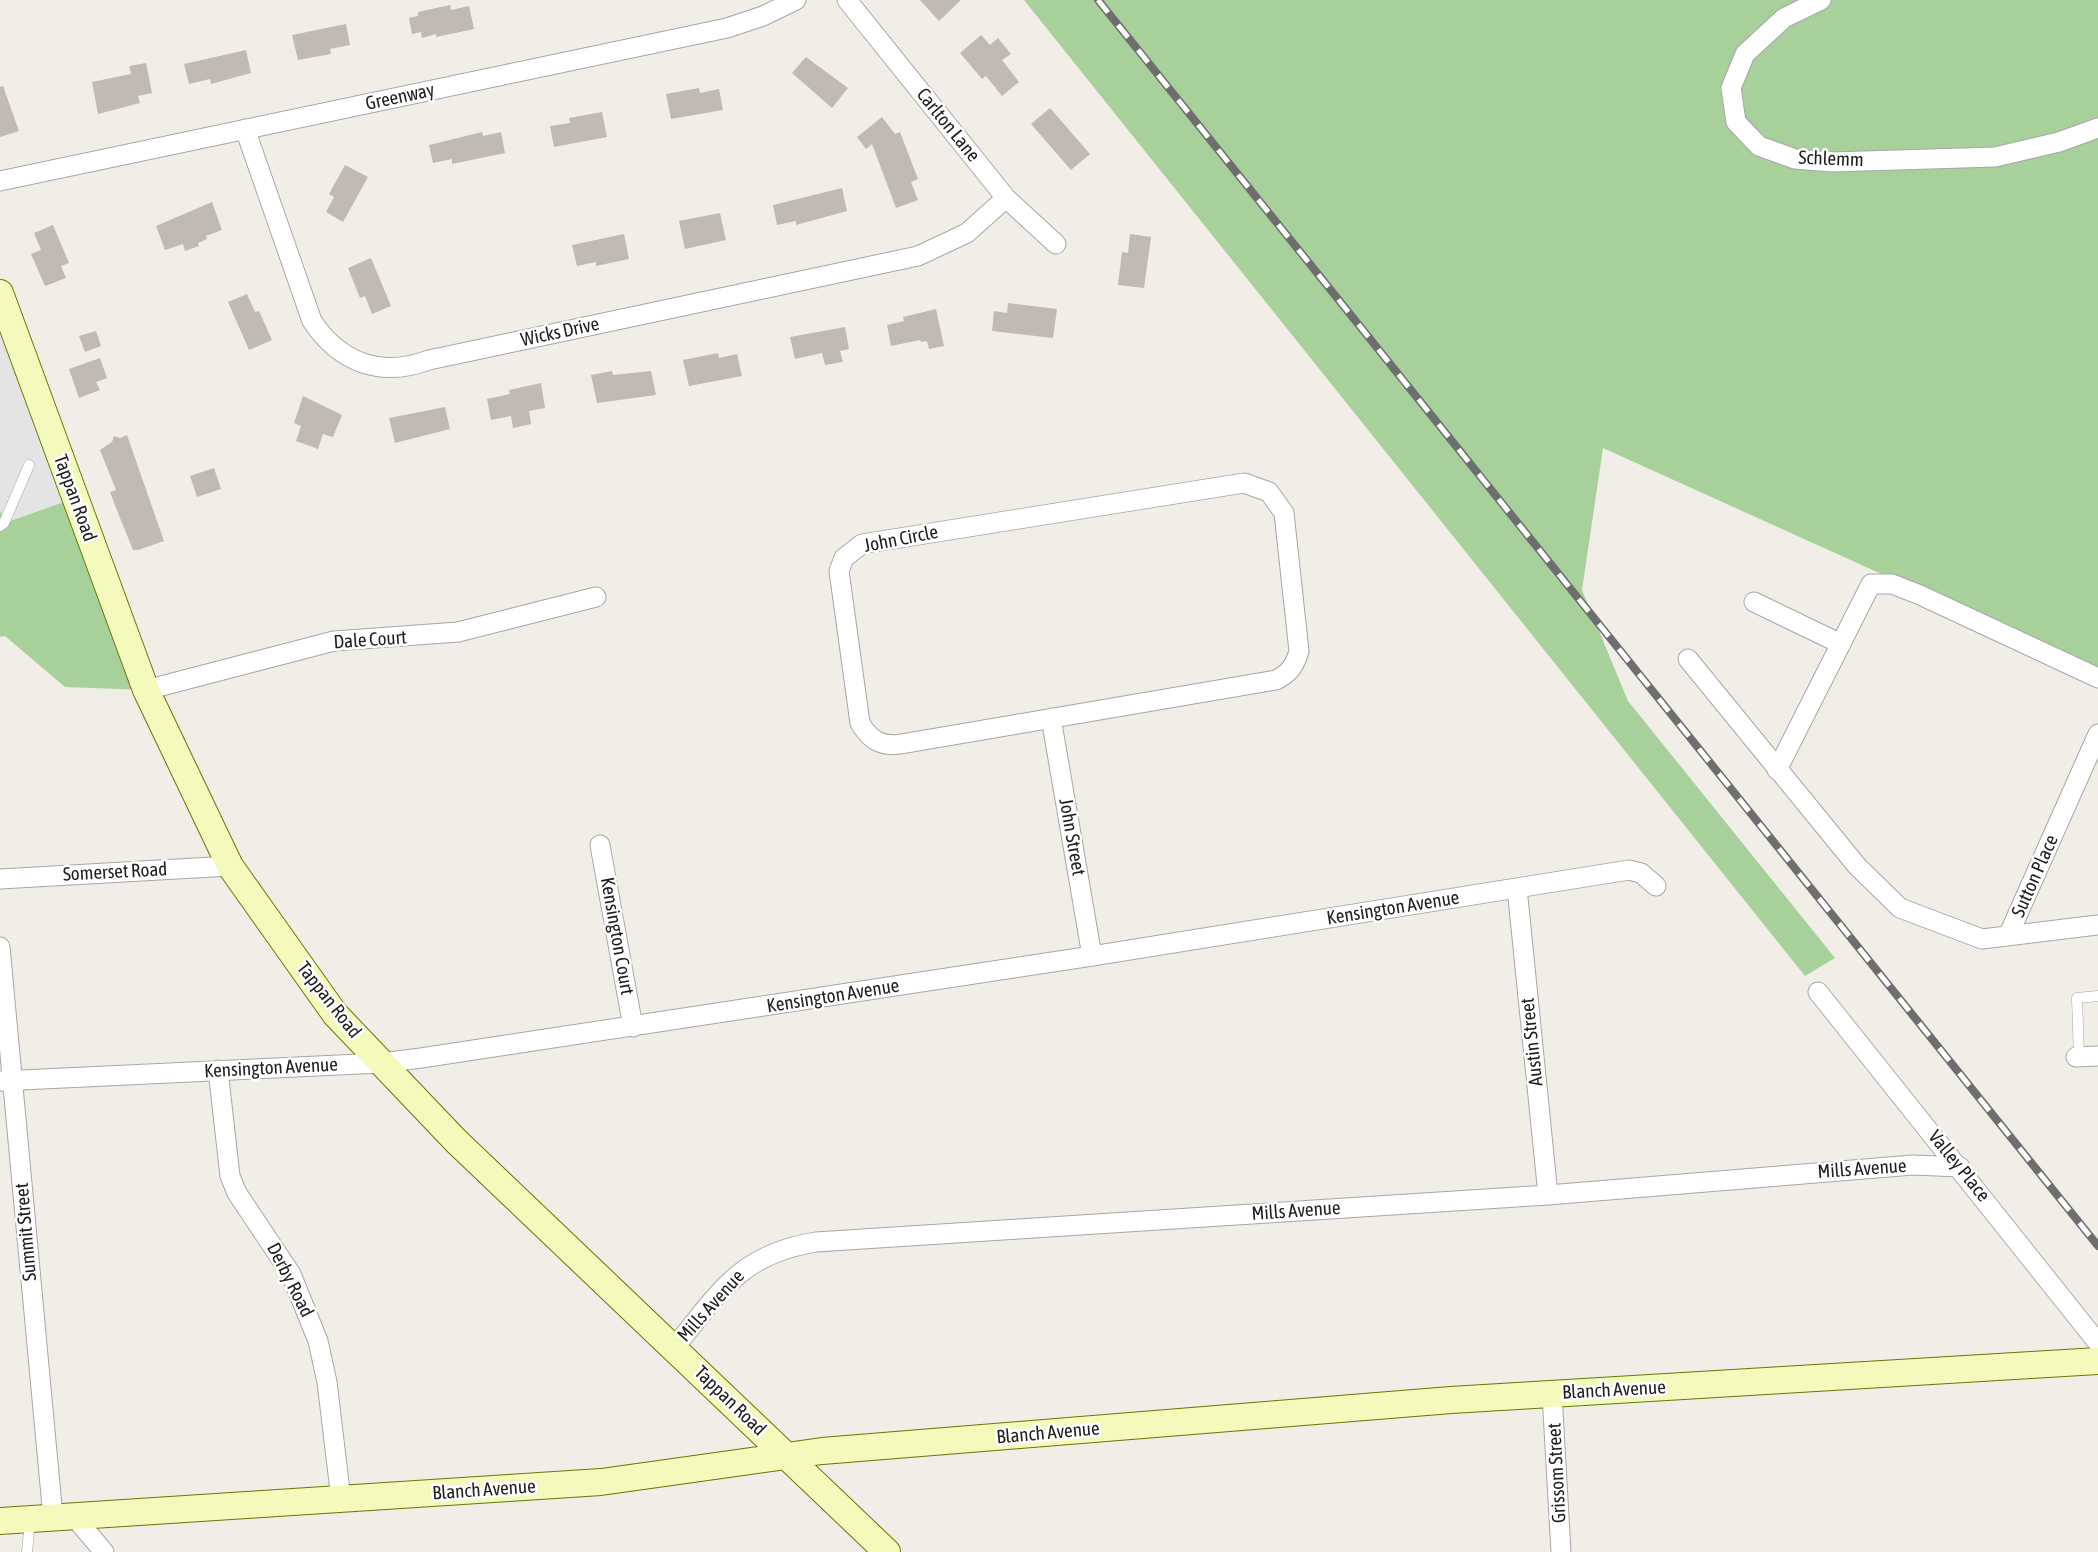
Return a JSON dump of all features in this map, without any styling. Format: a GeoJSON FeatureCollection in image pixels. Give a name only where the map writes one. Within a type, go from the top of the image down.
{"type":"FeatureCollection","features":[{"type":"Feature","properties":{"kind":"main road","name":"Tappan Road"},"geometry":{"type":"LineString","coordinates":[[0,293],[146,690],[230,866],[335,1014],[381,1063],[456,1141],[887,1552]]}},
{"type":"Feature","properties":{"kind":"main road","name":"Blanch Avenue"},"geometry":{"type":"LineString","coordinates":[[0,1521],[601,1482],[788,1456],[1552,1394],[2098,1361]]}},
{"type":"Feature","properties":{"kind":"street","name":"Greenway"},"geometry":{"type":"LineString","coordinates":[[0,181],[727,28],[796,0]]}},
{"type":"Feature","properties":{"kind":"street","name":"Carlton Lane"},"geometry":{"type":"LineString","coordinates":[[847,0],[1006,198],[1056,244]]}},
{"type":"Feature","properties":{"kind":"street","name":"Schlemm"},"geometry":{"type":"LineString","coordinates":[[1821,0],[1784,18],[1745,54],[1731,88],[1736,122],[1759,146],[1795,159],[1832,162],[1995,157],[2059,142],[2098,128]]}},
{"type":"Feature","properties":{"kind":"street","name":"Wicks Drive"},"geometry":{"type":"LineString","coordinates":[[245,129],[312,321],[339,353],[376,368],[411,366],[918,256],[967,233],[1006,198]]}},
{"type":"Feature","properties":{"kind":"street","name":"John Circle"},"geometry":{"type":"LineString","coordinates":[[1244,483],[1269,492],[1284,513],[1299,651],[1287,674],[1276,680],[1051,718],[901,744],[876,742],[860,723],[838,583],[844,558],[862,544],[1244,483]]}},
{"type":"Feature","properties":{"kind":"street"},"geometry":{"type":"LineString","coordinates":[[1777,770],[1871,584],[1892,584],[2098,678]]}},
{"type":"Feature","properties":{"kind":"street","name":"Dale Court"},"geometry":{"type":"LineString","coordinates":[[146,690],[334,641],[458,632],[596,597]]}},
{"type":"Feature","properties":{"kind":"street"},"geometry":{"type":"LineString","coordinates":[[1754,602],[1841,644]]}},
{"type":"Feature","properties":{"kind":"street"},"geometry":{"type":"LineString","coordinates":[[1688,659],[1857,866],[1900,908],[1982,939],[2008,936]]}},
{"type":"Feature","properties":{"kind":"street","name":"John Street"},"geometry":{"type":"LineString","coordinates":[[1051,718],[1092,957]]}},
{"type":"Feature","properties":{"kind":"street","name":"Sutton Place"},"geometry":{"type":"LineString","coordinates":[[2008,936],[2098,734]]}},
{"type":"Feature","properties":{"kind":"street","name":"Kensington Court"},"geometry":{"type":"LineString","coordinates":[[600,845],[633,1027]]}},
{"type":"Feature","properties":{"kind":"street","name":"Somerset Road"},"geometry":{"type":"LineString","coordinates":[[0,879],[230,866]]}},
{"type":"Feature","properties":{"kind":"street","name":"Kensington Avenue"},"geometry":{"type":"LineString","coordinates":[[6,1081],[381,1063],[1092,957],[1629,870],[1641,873],[1656,886]]}},
{"type":"Feature","properties":{"kind":"street","name":"Austin Street"},"geometry":{"type":"LineString","coordinates":[[1517,888],[1548,1195]]}},
{"type":"Feature","properties":{"kind":"street","name":"Sutton Place"},"geometry":{"type":"LineString","coordinates":[[2008,936],[2098,925]]}},
{"type":"Feature","properties":{"kind":"street","name":"Summit Street"},"geometry":{"type":"LineString","coordinates":[[0,947],[6,1081],[52,1516]]}},
{"type":"Feature","properties":{"kind":"street","name":"Valley Place"},"geometry":{"type":"LineString","coordinates":[[1818,992],[2098,1343]]}},
{"type":"Feature","properties":{"kind":"street","name":"Derby Road"},"geometry":{"type":"LineString","coordinates":[[218,1070],[230,1176],[237,1194],[291,1274],[318,1341],[327,1382],[341,1499]]}},
{"type":"Feature","properties":{"kind":"street","name":"Mills Avenue"},"geometry":{"type":"LineString","coordinates":[[674,1348],[730,1280],[768,1254],[790,1246],[816,1242],[1548,1195],[1913,1165],[1959,1167]]}},
{"type":"Feature","properties":{"kind":"street","name":"Grissom Street"},"geometry":{"type":"LineString","coordinates":[[1552,1394],[1561,1552]]}},
{"type":"Feature","properties":{"kind":"street"},"geometry":{"type":"LineString","coordinates":[[52,1516],[104,1552]]}},
{"type":"Feature","properties":{"kind":"lane"},"geometry":{"type":"LineString","coordinates":[[0,526],[4,523],[29,465]]}},
{"type":"Feature","properties":{"kind":"lane"},"geometry":{"type":"LineString","coordinates":[[2084,1057],[2077,998],[2098,996]]}},
{"type":"Feature","properties":{"kind":"lane"},"geometry":{"type":"LineString","coordinates":[[27,1552],[52,1516]]}},
{"type":"Feature","properties":{"kind":"green space"},"geometry":{"type":"Polygon","coordinates":[[[1024,0],[2098,0],[2098,672],[1603,448],[1582,590],[1628,701],[1835,958],[1805,976],[1024,0]]]}},
{"type":"Feature","properties":{"kind":"green space"},"geometry":{"type":"Polygon","coordinates":[[[75,498],[146,690],[65,687],[5,636],[0,637],[0,509],[4,523],[75,498]]]}},
{"type":"Feature","properties":{"kind":"shaded area"},"geometry":{"type":"Polygon","coordinates":[[[0,293],[75,498],[4,523],[0,509],[0,293]]]}},
{"type":"Feature","properties":{"kind":"building"},"geometry":{"type":"Polygon","coordinates":[[[920,0],[961,0],[939,21],[920,0]]]}},
{"type":"Feature","properties":{"kind":"building"},"geometry":{"type":"Polygon","coordinates":[[[450,5],[451,10],[469,6],[474,29],[436,37],[436,34],[422,38],[421,32],[412,34],[409,18],[418,16],[418,12],[450,5]]]}},
{"type":"Feature","properties":{"kind":"building"},"geometry":{"type":"Polygon","coordinates":[[[346,24],[350,45],[330,49],[331,54],[298,60],[292,35],[346,24]]]}},
{"type":"Feature","properties":{"kind":"building"},"geometry":{"type":"Polygon","coordinates":[[[981,35],[990,45],[998,38],[1011,54],[1002,60],[1019,82],[1002,96],[986,76],[982,79],[960,53],[981,35]]]}},
{"type":"Feature","properties":{"kind":"building"},"geometry":{"type":"Polygon","coordinates":[[[246,50],[251,73],[211,84],[210,79],[189,84],[184,64],[246,50]]]}},
{"type":"Feature","properties":{"kind":"building"},"geometry":{"type":"Polygon","coordinates":[[[806,57],[848,88],[832,108],[792,73],[806,57]]]}},
{"type":"Feature","properties":{"kind":"building"},"geometry":{"type":"Polygon","coordinates":[[[146,63],[152,93],[138,96],[140,103],[98,114],[92,82],[131,74],[129,66],[146,63]]]}},
{"type":"Feature","properties":{"kind":"building"},"geometry":{"type":"Polygon","coordinates":[[[3,86],[19,131],[0,137],[0,87],[3,86]]]}},
{"type":"Feature","properties":{"kind":"building"},"geometry":{"type":"Polygon","coordinates":[[[699,88],[700,93],[719,89],[723,110],[671,119],[666,94],[699,88]]]}},
{"type":"Feature","properties":{"kind":"building"},"geometry":{"type":"Polygon","coordinates":[[[1050,108],[1090,154],[1071,170],[1031,124],[1050,108]]]}},
{"type":"Feature","properties":{"kind":"building"},"geometry":{"type":"Polygon","coordinates":[[[602,112],[607,137],[554,147],[550,126],[570,123],[569,118],[602,112]]]}},
{"type":"Feature","properties":{"kind":"building"},"geometry":{"type":"Polygon","coordinates":[[[882,117],[895,134],[900,132],[918,179],[911,182],[918,200],[896,208],[872,144],[866,149],[857,137],[882,117]]]}},
{"type":"Feature","properties":{"kind":"building"},"geometry":{"type":"Polygon","coordinates":[[[482,132],[483,136],[501,132],[505,153],[452,164],[452,159],[433,163],[429,145],[482,132]]]}},
{"type":"Feature","properties":{"kind":"building"},"geometry":{"type":"Polygon","coordinates":[[[345,165],[368,177],[343,222],[326,212],[334,197],[329,194],[345,165]]]}},
{"type":"Feature","properties":{"kind":"building"},"geometry":{"type":"Polygon","coordinates":[[[842,188],[847,211],[796,225],[796,221],[777,225],[773,205],[842,188]]]}},
{"type":"Feature","properties":{"kind":"building"},"geometry":{"type":"Polygon","coordinates":[[[212,202],[222,230],[206,236],[207,239],[198,243],[199,246],[185,251],[183,244],[165,250],[156,226],[212,202]]]}},
{"type":"Feature","properties":{"kind":"building"},"geometry":{"type":"Polygon","coordinates":[[[720,213],[726,240],[685,249],[679,221],[720,213]]]}},
{"type":"Feature","properties":{"kind":"building"},"geometry":{"type":"Polygon","coordinates":[[[53,225],[69,263],[61,266],[66,278],[45,286],[31,254],[41,250],[34,233],[53,225]]]}},
{"type":"Feature","properties":{"kind":"building"},"geometry":{"type":"Polygon","coordinates":[[[624,234],[629,259],[596,266],[596,262],[577,266],[572,245],[624,234]]]}},
{"type":"Feature","properties":{"kind":"building"},"geometry":{"type":"Polygon","coordinates":[[[1130,234],[1151,237],[1144,288],[1118,285],[1122,252],[1128,253],[1130,234]]]}},
{"type":"Feature","properties":{"kind":"building"},"geometry":{"type":"Polygon","coordinates":[[[371,258],[391,306],[372,314],[365,296],[360,298],[348,268],[371,258]]]}},
{"type":"Feature","properties":{"kind":"building"},"geometry":{"type":"Polygon","coordinates":[[[247,294],[255,312],[259,311],[272,340],[249,350],[228,302],[247,294]]]}},
{"type":"Feature","properties":{"kind":"building"},"geometry":{"type":"Polygon","coordinates":[[[1008,303],[1057,309],[1053,338],[992,331],[994,311],[1007,313],[1008,303]]]}},
{"type":"Feature","properties":{"kind":"building"},"geometry":{"type":"Polygon","coordinates":[[[936,309],[944,346],[929,349],[927,341],[920,340],[891,346],[887,325],[904,321],[903,317],[936,309]]]}},
{"type":"Feature","properties":{"kind":"building"},"geometry":{"type":"Polygon","coordinates":[[[845,327],[849,349],[840,351],[843,362],[825,365],[822,353],[795,359],[790,337],[845,327]]]}},
{"type":"Feature","properties":{"kind":"building"},"geometry":{"type":"Polygon","coordinates":[[[96,331],[101,346],[85,352],[79,336],[96,331]]]}},
{"type":"Feature","properties":{"kind":"building"},"geometry":{"type":"Polygon","coordinates":[[[718,353],[719,358],[737,354],[742,376],[689,386],[683,360],[718,353]]]}},
{"type":"Feature","properties":{"kind":"building"},"geometry":{"type":"Polygon","coordinates":[[[100,358],[107,378],[96,382],[100,390],[79,398],[69,369],[100,358]]]}},
{"type":"Feature","properties":{"kind":"building"},"geometry":{"type":"Polygon","coordinates":[[[612,371],[613,375],[651,371],[656,395],[597,403],[591,375],[612,371]]]}},
{"type":"Feature","properties":{"kind":"building"},"geometry":{"type":"Polygon","coordinates":[[[541,383],[545,408],[529,411],[531,424],[513,428],[511,416],[491,420],[487,399],[510,394],[509,390],[541,383]]]}},
{"type":"Feature","properties":{"kind":"building"},"geometry":{"type":"Polygon","coordinates":[[[303,396],[342,415],[333,437],[323,434],[318,449],[296,441],[301,426],[294,423],[303,396]]]}},
{"type":"Feature","properties":{"kind":"building"},"geometry":{"type":"Polygon","coordinates":[[[445,407],[450,429],[395,443],[389,418],[445,407]]]}},
{"type":"Feature","properties":{"kind":"building"},"geometry":{"type":"Polygon","coordinates":[[[127,435],[164,541],[138,550],[133,550],[110,492],[116,490],[100,450],[112,442],[114,436],[120,438],[127,435]]]}},
{"type":"Feature","properties":{"kind":"building"},"geometry":{"type":"Polygon","coordinates":[[[214,468],[221,489],[197,497],[190,476],[214,468]]]}},
{"type":"Feature","properties":{"kind":"railway"},"geometry":{"type":"LineString","coordinates":[[1098,0],[2098,1246]]}}]}
